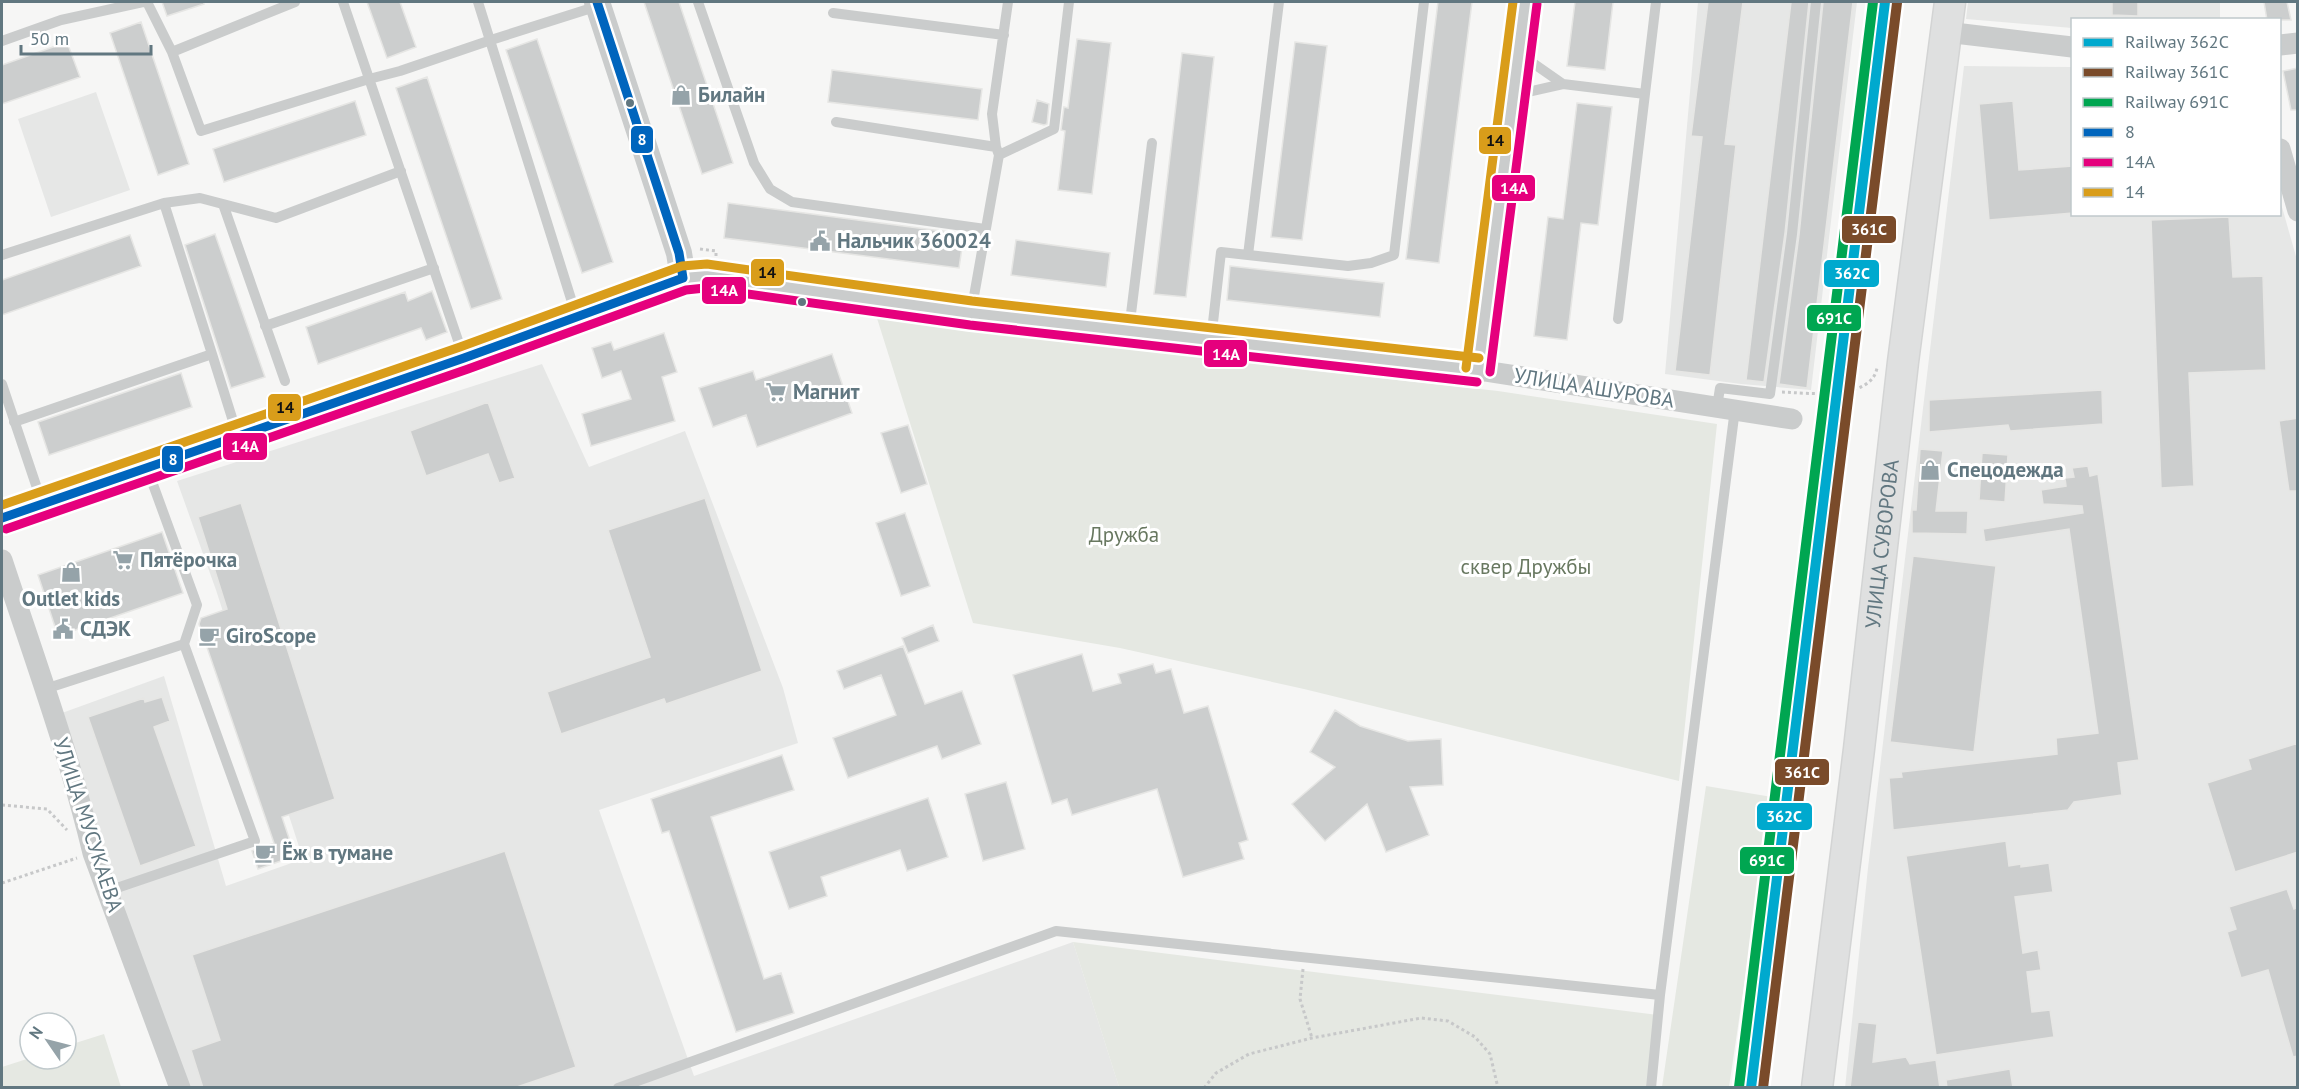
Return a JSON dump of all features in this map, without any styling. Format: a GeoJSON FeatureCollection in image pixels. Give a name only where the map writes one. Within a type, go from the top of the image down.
{"type":"FeatureCollection","features":[{"type":"Feature","properties":{"kind":"main road","name":"УЛИЦА СУВОРОВА"},"geometry":{"type":"LineString","coordinates":[[1817,1088],[1859,749],[1903,362],[1950,2]]}},
{"type":"Feature","properties":{"kind":"street"},"geometry":{"type":"LineString","coordinates":[[1478,370],[1525,2]]}},
{"type":"Feature","properties":{"kind":"street"},"geometry":{"type":"LineString","coordinates":[[598,4],[679,252],[683,278]]}},
{"type":"Feature","properties":{"kind":"street"},"geometry":{"type":"LineString","coordinates":[[1946,33],[2071,47]]}},
{"type":"Feature","properties":{"kind":"street"},"geometry":{"type":"LineString","coordinates":[[2281,45],[2298,43]]}},
{"type":"Feature","properties":{"kind":"street"},"geometry":{"type":"LineString","coordinates":[[2281,152],[2298,211]]}},
{"type":"Feature","properties":{"kind":"street","name":"УЛИЦА АШУРОВА"},"geometry":{"type":"LineString","coordinates":[[2,518],[464,358],[683,278],[705,276],[971,313],[1478,370],[1792,419]]}},
{"type":"Feature","properties":{"kind":"street","name":"УЛИЦА МУСУКАЕВА"},"geometry":{"type":"LineString","coordinates":[[2,560],[83,813],[90,853],[108,891],[180,1088]]}},
{"type":"Feature","properties":{"kind":"lane"},"geometry":{"type":"LineString","coordinates":[[2,40],[61,20],[145,2],[172,52],[201,131],[400,71],[598,4]]}},
{"type":"Feature","properties":{"kind":"lane"},"geometry":{"type":"LineString","coordinates":[[172,52],[295,2]]}},
{"type":"Feature","properties":{"kind":"lane"},"geometry":{"type":"LineString","coordinates":[[343,2],[464,358]]}},
{"type":"Feature","properties":{"kind":"lane"},"geometry":{"type":"LineString","coordinates":[[478,2],[577,318]]}},
{"type":"Feature","properties":{"kind":"lane"},"geometry":{"type":"LineString","coordinates":[[698,2],[754,163],[770,189],[792,202],[985,229]]}},
{"type":"Feature","properties":{"kind":"lane"},"geometry":{"type":"LineString","coordinates":[[971,313],[998,151],[992,114],[1008,2]]}},
{"type":"Feature","properties":{"kind":"lane"},"geometry":{"type":"LineString","coordinates":[[836,122],[998,151],[1054,129],[1069,2]]}},
{"type":"Feature","properties":{"kind":"lane"},"geometry":{"type":"LineString","coordinates":[[1248,255],[1279,2]]}},
{"type":"Feature","properties":{"kind":"lane"},"geometry":{"type":"LineString","coordinates":[[1212,340],[1221,252],[1348,266],[1371,263],[1394,255],[1424,2]]}},
{"type":"Feature","properties":{"kind":"lane"},"geometry":{"type":"LineString","coordinates":[[1618,319],[1656,2]]}},
{"type":"Feature","properties":{"kind":"lane"},"geometry":{"type":"LineString","coordinates":[[1651,1088],[1726,408],[1720,388],[1770,394],[1792,234],[1816,2]]}},
{"type":"Feature","properties":{"kind":"lane"},"geometry":{"type":"LineString","coordinates":[[833,13],[1004,34]]}},
{"type":"Feature","properties":{"kind":"lane"},"geometry":{"type":"LineString","coordinates":[[1518,53],[1563,84]]}},
{"type":"Feature","properties":{"kind":"lane"},"geometry":{"type":"LineString","coordinates":[[1513,95],[1563,84],[1645,94]]}},
{"type":"Feature","properties":{"kind":"lane"},"geometry":{"type":"LineString","coordinates":[[1129,330],[1152,143]]}},
{"type":"Feature","properties":{"kind":"lane"},"geometry":{"type":"LineString","coordinates":[[2,255],[164,203],[200,198],[276,218],[401,171]]}},
{"type":"Feature","properties":{"kind":"lane"},"geometry":{"type":"LineString","coordinates":[[164,203],[238,437]]}},
{"type":"Feature","properties":{"kind":"lane"},"geometry":{"type":"LineString","coordinates":[[223,204],[285,381]]}},
{"type":"Feature","properties":{"kind":"lane"},"geometry":{"type":"LineString","coordinates":[[265,326],[434,268]]}},
{"type":"Feature","properties":{"kind":"lane"},"geometry":{"type":"LineString","coordinates":[[14,422],[212,354]]}},
{"type":"Feature","properties":{"kind":"lane"},"geometry":{"type":"LineString","coordinates":[[2,384],[42,504]]}},
{"type":"Feature","properties":{"kind":"lane"},"geometry":{"type":"LineString","coordinates":[[108,891],[255,841],[184,644],[197,605],[147,468]]}},
{"type":"Feature","properties":{"kind":"lane"},"geometry":{"type":"LineString","coordinates":[[45,689],[184,644]]}},
{"type":"Feature","properties":{"kind":"lane"},"geometry":{"type":"LineString","coordinates":[[618,1088],[1056,931],[1660,995]]}},
{"type":"Feature","properties":{"kind":"path"},"geometry":{"type":"LineString","coordinates":[[695,249],[716,251],[715,265]]}},
{"type":"Feature","properties":{"kind":"path"},"geometry":{"type":"LineString","coordinates":[[1770,392],[1838,393],[1862,389],[1876,376],[1878,360]]}},
{"type":"Feature","properties":{"kind":"path"},"geometry":{"type":"LineString","coordinates":[[2,805],[46,809],[90,853],[2,883]]}},
{"type":"Feature","properties":{"kind":"path"},"geometry":{"type":"LineString","coordinates":[[1304,957],[1300,999],[1312,1038]]}},
{"type":"Feature","properties":{"kind":"path"},"geometry":{"type":"LineString","coordinates":[[1204,1088],[1216,1073],[1249,1054],[1312,1038],[1420,1018],[1448,1021],[1475,1037],[1490,1054],[1498,1088]]}},
{"type":"Feature","properties":{"kind":"shaded area"},"geometry":{"type":"Polygon","coordinates":[[[1698,2],[1857,2],[1811,390],[1665,374],[1698,2]]]}},
{"type":"Feature","properties":{"kind":"shaded area"},"geometry":{"type":"Polygon","coordinates":[[[1968,2],[2220,2],[2220,18],[2071,18],[2071,28],[1966,19],[1968,2]]]}},
{"type":"Feature","properties":{"kind":"shaded area"},"geometry":{"type":"Polygon","coordinates":[[[1964,66],[2071,67],[2071,216],[2281,216],[2281,204],[2297,260],[2297,1087],[1845,1088],[1868,868],[1964,66]]]}},
{"type":"Feature","properties":{"kind":"shaded area"},"geometry":{"type":"Polygon","coordinates":[[[96,92],[130,190],[51,217],[18,119],[96,92]]]}},
{"type":"Feature","properties":{"kind":"shaded area"},"geometry":{"type":"Polygon","coordinates":[[[542,364],[589,467],[685,431],[783,688],[798,743],[599,810],[694,1076],[1073,942],[1119,1087],[188,1087],[125,925],[62,713],[164,676],[226,886],[303,859],[216,590],[177,481],[542,364]]]}},
{"type":"Feature","properties":{"kind":"green space","name":"сквер Дружбы"},"geometry":{"type":"Polygon","coordinates":[[[876,315],[1305,370],[1498,391],[1717,424],[1679,781],[1304,689],[1120,648],[973,623],[876,315]]]}},
{"type":"Feature","properties":{"kind":"green space"},"geometry":{"type":"Polygon","coordinates":[[[1706,786],[1772,797],[1729,1087],[1662,1087],[1706,786]]]}},
{"type":"Feature","properties":{"kind":"green space"},"geometry":{"type":"Polygon","coordinates":[[[1073,942],[1658,1015],[1651,1087],[1119,1087],[1073,942]]]}},
{"type":"Feature","properties":{"kind":"green space"},"geometry":{"type":"Polygon","coordinates":[[[104,1034],[121,1087],[2,1087],[2,1067],[18,1062],[18,1071],[78,1071],[78,1042],[104,1034]]]}},
{"type":"Feature","properties":{"kind":"building"},"geometry":{"type":"Polygon","coordinates":[[[162,2],[203,2],[204,4],[167,16],[162,2]]]}},
{"type":"Feature","properties":{"kind":"building"},"geometry":{"type":"Polygon","coordinates":[[[367,2],[400,2],[416,47],[387,58],[367,2]]]}},
{"type":"Feature","properties":{"kind":"building"},"geometry":{"type":"Polygon","coordinates":[[[644,2],[679,2],[733,163],[702,174],[644,2]]]}},
{"type":"Feature","properties":{"kind":"building"},"geometry":{"type":"Polygon","coordinates":[[[1438,2],[1472,2],[1439,263],[1406,259],[1438,2]]]}},
{"type":"Feature","properties":{"kind":"building"},"geometry":{"type":"Polygon","coordinates":[[[1575,2],[1613,2],[1605,70],[1567,66],[1575,2]]]}},
{"type":"Feature","properties":{"kind":"building"},"geometry":{"type":"Polygon","coordinates":[[[1708,2],[1743,2],[1725,144],[1736,145],[1710,375],[1675,371],[1702,137],[1691,136],[1708,2]]]}},
{"type":"Feature","properties":{"kind":"building"},"geometry":{"type":"Polygon","coordinates":[[[1791,2],[1809,2],[1785,233],[1764,382],[1746,380],[1791,2]]]}},
{"type":"Feature","properties":{"kind":"building"},"geometry":{"type":"Polygon","coordinates":[[[1823,2],[1853,2],[1807,388],[1779,384],[1799,235],[1823,2]]]}},
{"type":"Feature","properties":{"kind":"building"},"geometry":{"type":"Polygon","coordinates":[[[2112,2],[2138,2],[2138,16],[2112,15],[2112,2]]]}},
{"type":"Feature","properties":{"kind":"building"},"geometry":{"type":"Polygon","coordinates":[[[2264,2],[2287,2],[2291,20],[2267,18],[2264,2]]]}},
{"type":"Feature","properties":{"kind":"building"},"geometry":{"type":"Polygon","coordinates":[[[141,22],[189,164],[158,175],[110,33],[141,22]]]}},
{"type":"Feature","properties":{"kind":"building"},"geometry":{"type":"Polygon","coordinates":[[[537,39],[613,262],[582,273],[506,50],[537,39]]]}},
{"type":"Feature","properties":{"kind":"building"},"geometry":{"type":"Polygon","coordinates":[[[1077,39],[1111,43],[1092,194],[1058,190],[1065,131],[1061,130],[1064,107],[1068,108],[1077,39]]]}},
{"type":"Feature","properties":{"kind":"building"},"geometry":{"type":"Polygon","coordinates":[[[67,42],[80,77],[2,104],[2,65],[67,42]]]}},
{"type":"Feature","properties":{"kind":"building"},"geometry":{"type":"Polygon","coordinates":[[[1295,42],[1327,46],[1302,240],[1271,237],[1295,42]]]}},
{"type":"Feature","properties":{"kind":"building"},"geometry":{"type":"Polygon","coordinates":[[[1182,53],[1214,57],[1186,297],[1154,294],[1182,53]]]}},
{"type":"Feature","properties":{"kind":"building"},"geometry":{"type":"Polygon","coordinates":[[[2298,68],[2298,110],[2291,110],[2283,71],[2298,68]]]}},
{"type":"Feature","properties":{"kind":"building"},"geometry":{"type":"Polygon","coordinates":[[[832,70],[982,89],[978,120],[828,102],[832,70]]]}},
{"type":"Feature","properties":{"kind":"building"},"geometry":{"type":"Polygon","coordinates":[[[427,77],[502,299],[471,309],[396,88],[427,77]]]}},
{"type":"Feature","properties":{"kind":"building"},"geometry":{"type":"Polygon","coordinates":[[[1037,100],[1049,104],[1047,124],[1032,122],[1037,100]]]}},
{"type":"Feature","properties":{"kind":"building"},"geometry":{"type":"Polygon","coordinates":[[[355,101],[366,135],[224,182],[213,149],[355,101]]]}},
{"type":"Feature","properties":{"kind":"building"},"geometry":{"type":"Polygon","coordinates":[[[2013,101],[2019,170],[2071,166],[2071,213],[1989,220],[1979,104],[2013,101]]]}},
{"type":"Feature","properties":{"kind":"building"},"geometry":{"type":"Polygon","coordinates":[[[1577,103],[1612,107],[1598,225],[1581,223],[1567,340],[1534,336],[1548,217],[1563,219],[1577,103]]]}},
{"type":"Feature","properties":{"kind":"building"},"geometry":{"type":"Polygon","coordinates":[[[728,203],[964,234],[959,268],[724,238],[728,203]]]}},
{"type":"Feature","properties":{"kind":"building"},"geometry":{"type":"Polygon","coordinates":[[[2229,217],[2233,277],[2263,276],[2266,370],[2189,373],[2194,486],[2161,488],[2151,220],[2229,217]]]}},
{"type":"Feature","properties":{"kind":"building"},"geometry":{"type":"Polygon","coordinates":[[[215,234],[265,377],[231,388],[185,245],[215,234]]]}},
{"type":"Feature","properties":{"kind":"building"},"geometry":{"type":"Polygon","coordinates":[[[130,235],[141,266],[2,315],[2,280],[130,235]]]}},
{"type":"Feature","properties":{"kind":"building"},"geometry":{"type":"Polygon","coordinates":[[[1016,240],[1110,253],[1106,287],[1011,275],[1016,240]]]}},
{"type":"Feature","properties":{"kind":"building"},"geometry":{"type":"Polygon","coordinates":[[[1230,266],[1384,283],[1380,317],[1227,300],[1230,266]]]}},
{"type":"Feature","properties":{"kind":"building"},"geometry":{"type":"Polygon","coordinates":[[[432,291],[447,332],[426,340],[421,328],[318,364],[306,327],[405,292],[408,301],[432,291]]]}},
{"type":"Feature","properties":{"kind":"building"},"geometry":{"type":"Polygon","coordinates":[[[664,333],[677,372],[662,377],[675,421],[591,446],[582,414],[631,399],[621,371],[602,378],[592,348],[611,342],[614,350],[664,333]]]}},
{"type":"Feature","properties":{"kind":"building"},"geometry":{"type":"Polygon","coordinates":[[[832,354],[852,413],[757,447],[746,415],[713,427],[699,388],[753,371],[756,380],[832,354]]]}},
{"type":"Feature","properties":{"kind":"building"},"geometry":{"type":"Polygon","coordinates":[[[181,373],[192,407],[49,455],[38,422],[181,373]]]}},
{"type":"Feature","properties":{"kind":"building"},"geometry":{"type":"Polygon","coordinates":[[[2102,390],[2103,424],[2010,431],[2008,425],[1929,432],[1929,400],[2102,390]]]}},
{"type":"Feature","properties":{"kind":"building"},"geometry":{"type":"Polygon","coordinates":[[[488,402],[515,478],[499,483],[488,454],[426,476],[410,431],[488,402]]]}},
{"type":"Feature","properties":{"kind":"building"},"geometry":{"type":"Polygon","coordinates":[[[2298,418],[2298,491],[2289,491],[2279,421],[2298,418]]]}},
{"type":"Feature","properties":{"kind":"building"},"geometry":{"type":"Polygon","coordinates":[[[908,425],[927,484],[901,493],[881,433],[908,425]]]}},
{"type":"Feature","properties":{"kind":"building"},"geometry":{"type":"Polygon","coordinates":[[[1920,449],[1943,451],[1936,511],[1968,511],[1967,534],[1912,533],[1912,510],[1916,510],[1920,449]]]}},
{"type":"Feature","properties":{"kind":"building"},"geometry":{"type":"Polygon","coordinates":[[[1982,453],[2008,455],[2005,502],[1979,500],[1982,453]]]}},
{"type":"Feature","properties":{"kind":"building"},"geometry":{"type":"Polygon","coordinates":[[[2088,466],[2090,476],[2098,474],[2139,760],[2118,763],[2122,795],[2074,802],[2068,810],[1893,830],[1889,778],[1902,777],[1901,772],[2057,754],[2056,738],[2098,733],[2069,529],[1985,542],[1983,529],[2083,513],[2082,506],[2043,504],[2041,490],[2066,486],[2065,478],[2074,477],[2072,468],[2088,466]]]}},
{"type":"Feature","properties":{"kind":"building"},"geometry":{"type":"Polygon","coordinates":[[[705,498],[762,671],[666,704],[664,699],[561,734],[547,692],[650,657],[608,530],[705,498]]]}},
{"type":"Feature","properties":{"kind":"building"},"geometry":{"type":"Polygon","coordinates":[[[241,503],[335,799],[282,817],[295,856],[258,869],[252,851],[274,843],[199,624],[201,618],[227,609],[198,517],[241,503]]]}},
{"type":"Feature","properties":{"kind":"building"},"geometry":{"type":"Polygon","coordinates":[[[905,513],[930,586],[901,596],[876,523],[905,513]]]}},
{"type":"Feature","properties":{"kind":"building"},"geometry":{"type":"Polygon","coordinates":[[[162,532],[183,593],[58,636],[38,575],[162,532]]]}},
{"type":"Feature","properties":{"kind":"building"},"geometry":{"type":"Polygon","coordinates":[[[1913,556],[1996,566],[1974,752],[1890,742],[1913,556]]]}},
{"type":"Feature","properties":{"kind":"building"},"geometry":{"type":"Polygon","coordinates":[[[933,625],[939,641],[908,653],[902,638],[933,625]]]}},
{"type":"Feature","properties":{"kind":"building"},"geometry":{"type":"Polygon","coordinates":[[[903,646],[925,704],[962,691],[981,744],[942,759],[937,746],[848,778],[833,738],[896,715],[881,675],[844,689],[837,671],[903,646]]]}},
{"type":"Feature","properties":{"kind":"building"},"geometry":{"type":"Polygon","coordinates":[[[1082,654],[1093,691],[1121,683],[1118,674],[1153,664],[1156,673],[1171,669],[1184,713],[1208,706],[1248,840],[1239,843],[1244,859],[1183,877],[1157,789],[1072,815],[1067,799],[1052,804],[1013,675],[1082,654]]]}},
{"type":"Feature","properties":{"kind":"building"},"geometry":{"type":"Polygon","coordinates":[[[162,697],[170,721],[154,727],[196,846],[140,866],[88,717],[144,698],[145,702],[162,697]]]}},
{"type":"Feature","properties":{"kind":"building"},"geometry":{"type":"Polygon","coordinates":[[[1335,710],[1360,726],[1408,741],[1441,739],[1443,785],[1410,787],[1429,835],[1386,852],[1367,804],[1325,841],[1292,804],[1335,767],[1310,752],[1335,710]]]}},
{"type":"Feature","properties":{"kind":"building"},"geometry":{"type":"Polygon","coordinates":[[[2298,743],[2298,852],[2235,872],[2207,783],[2251,769],[2248,759],[2298,743]]]}},
{"type":"Feature","properties":{"kind":"building"},"geometry":{"type":"Polygon","coordinates":[[[782,755],[794,790],[711,817],[764,979],[781,973],[794,1013],[736,1032],[669,831],[662,833],[651,799],[782,755]]]}},
{"type":"Feature","properties":{"kind":"building"},"geometry":{"type":"Polygon","coordinates":[[[1006,782],[1025,849],[983,861],[965,794],[1006,782]]]}},
{"type":"Feature","properties":{"kind":"building"},"geometry":{"type":"Polygon","coordinates":[[[928,798],[948,857],[907,871],[900,850],[821,877],[827,896],[789,909],[769,852],[928,798]]]}},
{"type":"Feature","properties":{"kind":"building"},"geometry":{"type":"Polygon","coordinates":[[[2006,841],[2009,866],[2021,864],[2021,867],[2049,863],[2053,892],[2015,897],[2023,953],[2038,950],[2041,970],[2027,972],[2032,1012],[2050,1010],[2054,1037],[1936,1055],[1906,856],[2006,841]]]}},
{"type":"Feature","properties":{"kind":"building"},"geometry":{"type":"Polygon","coordinates":[[[505,851],[576,1067],[514,1088],[203,1088],[191,1050],[220,1040],[192,955],[505,851]]]}},
{"type":"Feature","properties":{"kind":"building"},"geometry":{"type":"Polygon","coordinates":[[[2287,889],[2294,909],[2298,907],[2298,1056],[2293,1057],[2268,970],[2241,978],[2227,932],[2236,929],[2229,907],[2287,889]]]}},
{"type":"Feature","properties":{"kind":"building"},"geometry":{"type":"Polygon","coordinates":[[[1858,1022],[1877,1024],[1873,1062],[1906,1057],[1910,1064],[1936,1060],[1940,1088],[1850,1088],[1858,1022]]]}},
{"type":"Feature","properties":{"kind":"building"},"geometry":{"type":"Polygon","coordinates":[[[2010,1069],[2013,1088],[1947,1088],[1946,1080],[2010,1069]]]}},
{"type":"Feature","properties":{"kind":"railway"},"geometry":{"type":"LineString","coordinates":[[1743,1088],[1876,2]]}},
{"type":"Feature","properties":{"kind":"rail line","name":"691С"},"geometry":{"type":"LineString","coordinates":[[1739,1087],[1873,2]]}},
{"type":"Feature","properties":{"kind":"rail line","name":"362С"},"geometry":{"type":"LineString","coordinates":[[1751,1088],[1885,2]]}},
{"type":"Feature","properties":{"kind":"rail line","name":"361С"},"geometry":{"type":"LineString","coordinates":[[1763,1088],[1897,3]]}},
{"type":"Feature","properties":{"kind":"transit line","name":"8"},"geometry":{"type":"LineString","coordinates":[[597,2],[679,253],[683,278]]}},
{"type":"Feature","properties":{"kind":"transit line","name":"14"},"geometry":{"type":"LineString","coordinates":[[1466,368],[1513,2]]}},
{"type":"Feature","properties":{"kind":"transit line","name":"14А"},"geometry":{"type":"LineString","coordinates":[[1490,372],[1537,4]]}},
{"type":"Feature","properties":{"kind":"transit line","name":"14"},"geometry":{"type":"LineString","coordinates":[[2,505],[460,347],[682,266],[707,264],[972,301],[1479,358]]}},
{"type":"Feature","properties":{"kind":"transit line","name":"8"},"geometry":{"type":"LineString","coordinates":[[2,518],[464,358],[683,278]]}},
{"type":"Feature","properties":{"kind":"transit line","name":"14А"},"geometry":{"type":"LineString","coordinates":[[6,529],[468,369],[686,290],[705,288],[970,325],[1477,382]]}},
{"type":"Feature","properties":{"kind":"place","name":"Билайн"},"geometry":{"type":"Point","coordinates":[681,95]}},
{"type":"Feature","properties":{"kind":"place","name":"Нальчик 360024"},"geometry":{"type":"Point","coordinates":[820,241]}},
{"type":"Feature","properties":{"kind":"place","name":"Магнит"},"geometry":{"type":"Point","coordinates":[776,392]}},
{"type":"Feature","properties":{"kind":"place","name":"Спецодежда"},"geometry":{"type":"Point","coordinates":[1930,470]}},
{"type":"Feature","properties":{"kind":"place","name":"Пятёрочка"},"geometry":{"type":"Point","coordinates":[123,560]}},
{"type":"Feature","properties":{"kind":"place","name":"Outlet kids"},"geometry":{"type":"Point","coordinates":[71,572]}},
{"type":"Feature","properties":{"kind":"place","name":"СДЭК"},"geometry":{"type":"Point","coordinates":[63,629]}},
{"type":"Feature","properties":{"kind":"place","name":"GiroScope"},"geometry":{"type":"Point","coordinates":[209,636]}},
{"type":"Feature","properties":{"kind":"place","name":"Ёж в тумане"},"geometry":{"type":"Point","coordinates":[265,853]}},
{"type":"Feature","properties":{"kind":"park label","name":"Дружба"},"geometry":{"type":"Point","coordinates":[1124,535]}}]}
